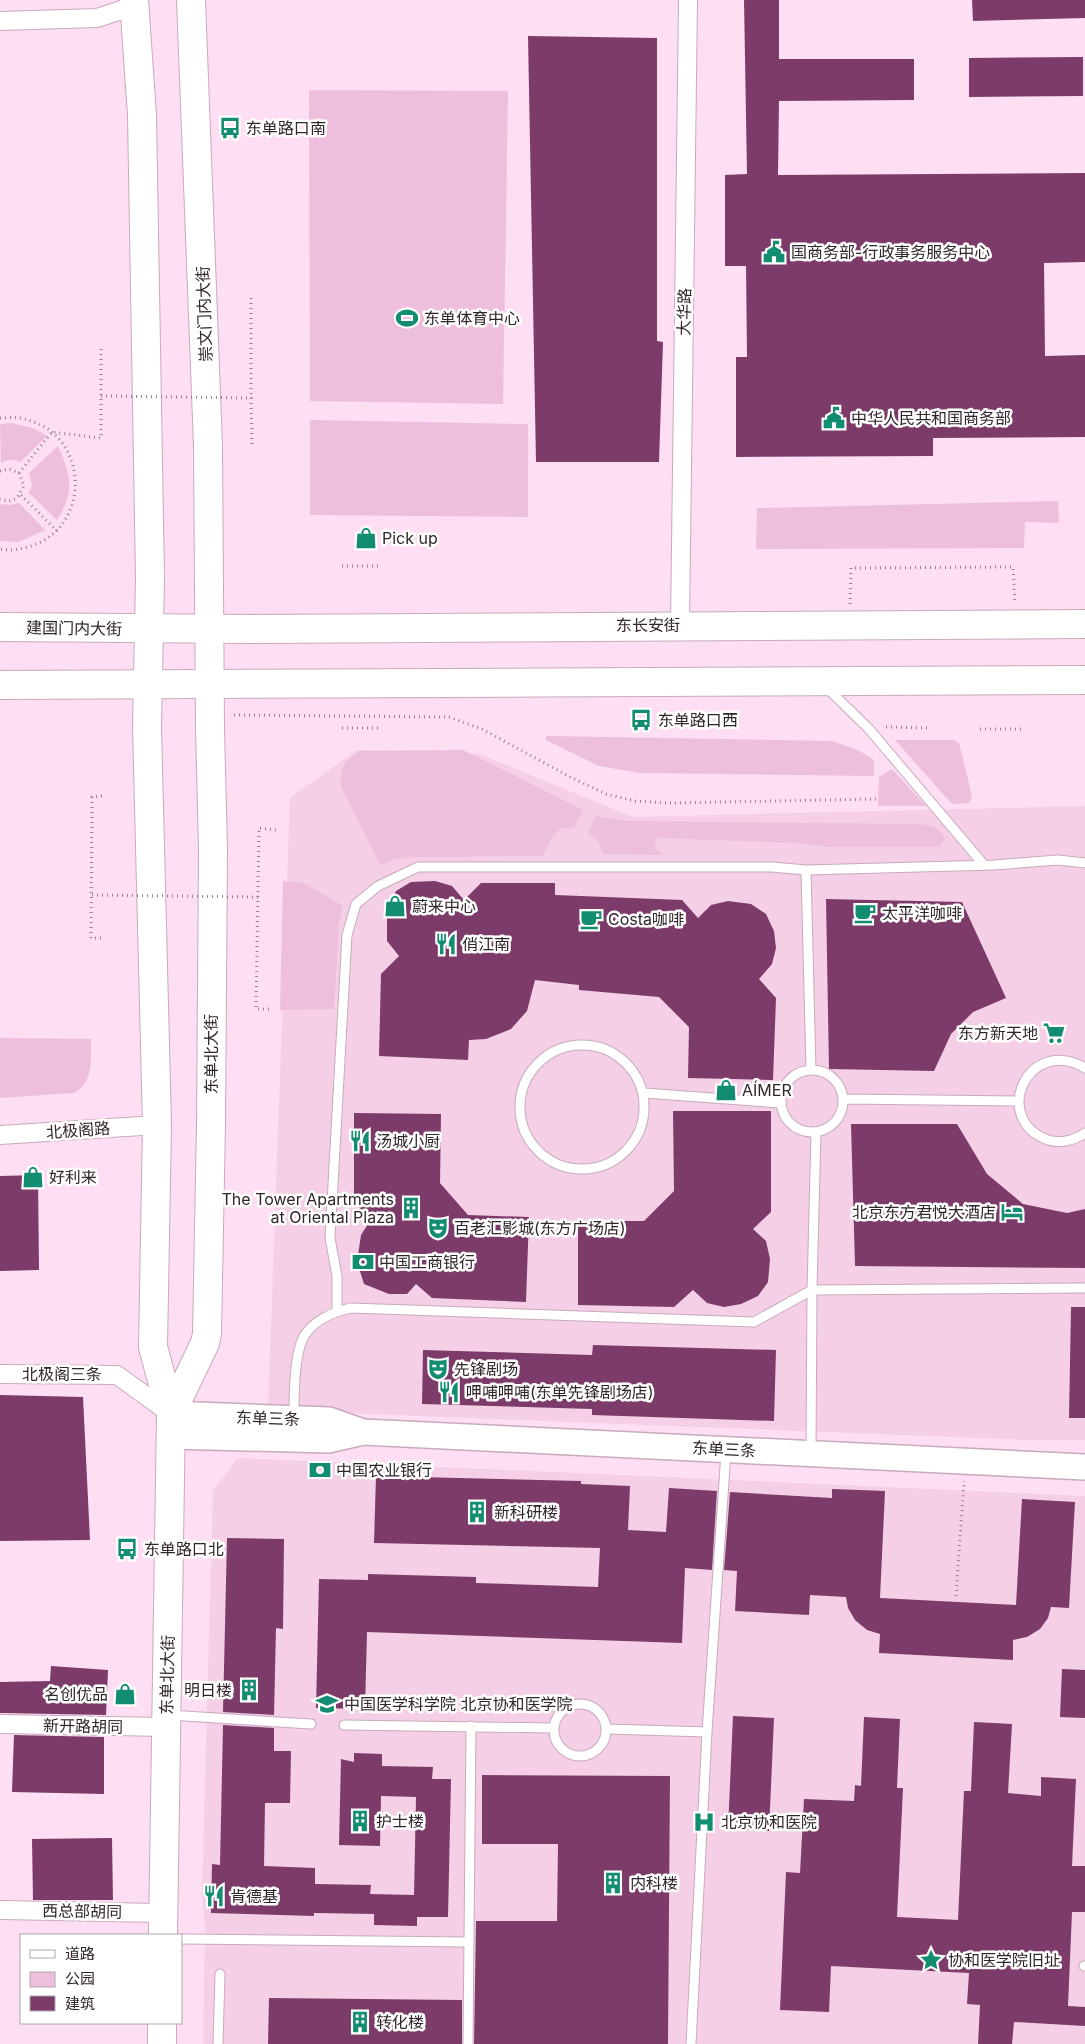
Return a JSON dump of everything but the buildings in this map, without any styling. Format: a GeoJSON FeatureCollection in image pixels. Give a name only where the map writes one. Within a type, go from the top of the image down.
{"type":"FeatureCollection","features":[{"type":"Feature","properties":{"kind":"main road","name":"崇文门内大街"},"geometry":{"type":"LineString","coordinates":[[191,0],[205,352],[211,686]]}},
{"type":"Feature","properties":{"kind":"main road"},"geometry":{"type":"LineString","coordinates":[[134,3],[142,114],[150,578],[149,628]]}},
{"type":"Feature","properties":{"kind":"main road","name":"东长安街"},"geometry":{"type":"LineString","coordinates":[[149,628],[1085,624]]}},
{"type":"Feature","properties":{"kind":"main road","name":"建国门内大街"},"geometry":{"type":"LineString","coordinates":[[0,627],[149,628]]}},
{"type":"Feature","properties":{"kind":"main road","name":"东单北大街"},"geometry":{"type":"LineString","coordinates":[[149,628],[147,727],[156,1124],[153,1347],[171,1425],[163,1924]]}},
{"type":"Feature","properties":{"kind":"main road"},"geometry":{"type":"LineString","coordinates":[[0,685],[211,686],[818,680],[1085,680]]}},
{"type":"Feature","properties":{"kind":"main road","name":"东单北大街"},"geometry":{"type":"LineString","coordinates":[[171,1425],[207,1334],[211,1134],[213,851],[211,686]]}},
{"type":"Feature","properties":{"kind":"main road"},"geometry":{"type":"LineString","coordinates":[[162,2024],[162,2044]]}},
{"type":"Feature","properties":{"kind":"street","name":"大华路"},"geometry":{"type":"LineString","coordinates":[[680,625],[688,0]]}},
{"type":"Feature","properties":{"kind":"street"},"geometry":{"type":"LineString","coordinates":[[0,21],[97,18],[134,3]]}},
{"type":"Feature","properties":{"kind":"street","name":"北极阁路"},"geometry":{"type":"LineString","coordinates":[[0,1135],[156,1124]]}},
{"type":"Feature","properties":{"kind":"street","name":"北极阁三条"},"geometry":{"type":"LineString","coordinates":[[0,1374],[117,1375],[171,1425]]}},
{"type":"Feature","properties":{"kind":"street","name":"东单三条"},"geometry":{"type":"LineString","coordinates":[[171,1425],[294,1419],[329,1420],[363,1432]]}},
{"type":"Feature","properties":{"kind":"street","name":"东单三条"},"geometry":{"type":"LineString","coordinates":[[171,1425],[328,1440],[363,1432],[1085,1466]]}},
{"type":"Feature","properties":{"kind":"street","name":"新开路胡同"},"geometry":{"type":"LineString","coordinates":[[0,1724],[166,1721]]}},
{"type":"Feature","properties":{"kind":"street","name":"西总部胡同"},"geometry":{"type":"LineString","coordinates":[[0,1910],[163,1924]]}},
{"type":"Feature","properties":{"kind":"lane"},"geometry":{"type":"LineString","coordinates":[[818,680],[869,729],[984,865]]}},
{"type":"Feature","properties":{"kind":"lane"},"geometry":{"type":"LineString","coordinates":[[337,1310],[337,1276],[330,1238],[347,935],[356,904],[378,886],[418,868],[772,867],[806,870],[984,865],[1058,860],[1085,862]]}},
{"type":"Feature","properties":{"kind":"lane"},"geometry":{"type":"LineString","coordinates":[[806,870],[810,1070]]}},
{"type":"Feature","properties":{"kind":"lane"},"geometry":{"type":"LineString","coordinates":[[585,1044],[605,1049],[623,1059],[636,1074],[644,1093],[645,1114],[639,1134],[627,1152],[610,1164],[590,1170],[568,1169],[549,1161],[533,1147],[522,1128],[519,1107],[522,1087],[532,1069],[546,1055],[565,1047],[585,1044]]}},
{"type":"Feature","properties":{"kind":"lane"},"geometry":{"type":"LineString","coordinates":[[1085,1068],[1074,1062],[1061,1060],[1042,1064],[1027,1076],[1020,1088],[1018,1101],[1021,1115],[1028,1127],[1038,1136],[1051,1141],[1065,1141],[1085,1133]]}},
{"type":"Feature","properties":{"kind":"lane"},"geometry":{"type":"LineString","coordinates":[[810,1070],[824,1073],[831,1077],[841,1091],[843,1099],[842,1108],[833,1124],[816,1132],[806,1132],[792,1125],[783,1113],[781,1103],[782,1092],[787,1083],[795,1076],[810,1070]]}},
{"type":"Feature","properties":{"kind":"lane"},"geometry":{"type":"LineString","coordinates":[[644,1093],[781,1103]]}},
{"type":"Feature","properties":{"kind":"lane"},"geometry":{"type":"LineString","coordinates":[[843,1099],[1018,1101]]}},
{"type":"Feature","properties":{"kind":"lane"},"geometry":{"type":"LineString","coordinates":[[811,1453],[812,1290],[816,1132]]}},
{"type":"Feature","properties":{"kind":"lane"},"geometry":{"type":"LineString","coordinates":[[294,1419],[294,1392],[303,1338],[317,1322],[337,1310],[361,1308],[754,1322],[812,1290],[1085,1288]]}},
{"type":"Feature","properties":{"kind":"lane"},"geometry":{"type":"LineString","coordinates":[[691,2044],[726,1449]]}},
{"type":"Feature","properties":{"kind":"lane"},"geometry":{"type":"LineString","coordinates":[[585,1704],[601,1713],[607,1729],[602,1746],[596,1752],[580,1756],[571,1755],[558,1745],[553,1728],[560,1712],[568,1706],[585,1704]]}},
{"type":"Feature","properties":{"kind":"lane"},"geometry":{"type":"LineString","coordinates":[[166,1721],[311,1724]]}},
{"type":"Feature","properties":{"kind":"lane"},"geometry":{"type":"LineString","coordinates":[[344,1725],[553,1728]]}},
{"type":"Feature","properties":{"kind":"lane"},"geometry":{"type":"LineString","coordinates":[[468,2044],[475,1726]]}},
{"type":"Feature","properties":{"kind":"lane"},"geometry":{"type":"LineString","coordinates":[[607,1729],[708,1732]]}},
{"type":"Feature","properties":{"kind":"lane"},"geometry":{"type":"LineString","coordinates":[[182,1939],[469,1942]]}},
{"type":"Feature","properties":{"kind":"lane"},"geometry":{"type":"LineString","coordinates":[[218,2044],[220,1974]]}},
{"type":"Feature","properties":{"kind":"path"},"geometry":{"type":"LineString","coordinates":[[251,298],[252,445]]}},
{"type":"Feature","properties":{"kind":"path"},"geometry":{"type":"LineString","coordinates":[[52,432],[101,438],[102,348]]}},
{"type":"Feature","properties":{"kind":"path"},"geometry":{"type":"LineString","coordinates":[[101,396],[251,398]]}},
{"type":"Feature","properties":{"kind":"path"},"geometry":{"type":"LineString","coordinates":[[0,418],[16,417],[35,422],[52,432],[65,446],[73,462],[76,480],[75,499],[68,516],[57,531],[42,542],[24,549],[0,549]]}},
{"type":"Feature","properties":{"kind":"path"},"geometry":{"type":"LineString","coordinates":[[19,473],[52,432]]}},
{"type":"Feature","properties":{"kind":"path"},"geometry":{"type":"LineString","coordinates":[[0,471],[9,469],[19,473],[24,486],[21,495],[8,501],[0,499]]}},
{"type":"Feature","properties":{"kind":"path"},"geometry":{"type":"LineString","coordinates":[[21,495],[57,531]]}},
{"type":"Feature","properties":{"kind":"path"},"geometry":{"type":"LineString","coordinates":[[342,566],[382,566]]}},
{"type":"Feature","properties":{"kind":"path"},"geometry":{"type":"LineString","coordinates":[[851,624],[850,568],[1013,567],[1016,624]]}},
{"type":"Feature","properties":{"kind":"path"},"geometry":{"type":"LineString","coordinates":[[210,714],[449,717],[482,729],[572,778],[606,794],[634,801],[670,803],[876,799]]}},
{"type":"Feature","properties":{"kind":"path"},"geometry":{"type":"LineString","coordinates":[[890,727],[930,728]]}},
{"type":"Feature","properties":{"kind":"path"},"geometry":{"type":"LineString","coordinates":[[342,728],[379,728]]}},
{"type":"Feature","properties":{"kind":"path"},"geometry":{"type":"LineString","coordinates":[[980,729],[1022,729]]}},
{"type":"Feature","properties":{"kind":"path"},"geometry":{"type":"LineString","coordinates":[[102,796],[92,797],[91,938],[103,938]]}},
{"type":"Feature","properties":{"kind":"path"},"geometry":{"type":"LineString","coordinates":[[269,1009],[256,1009],[259,828],[278,830]]}},
{"type":"Feature","properties":{"kind":"path"},"geometry":{"type":"LineString","coordinates":[[92,894],[258,897]]}},
{"type":"Feature","properties":{"kind":"path"},"geometry":{"type":"LineString","coordinates":[[956,1596],[965,1461]]}},
{"type":"Feature","properties":{"kind":"shaded area","name":"东方新天地"},"geometry":{"type":"Polygon","coordinates":[[[357,750],[479,754],[633,817],[1085,806],[1085,1440],[1029,1440],[268,1410],[290,798],[357,750]]]}},
{"type":"Feature","properties":{"kind":"shaded area"},"geometry":{"type":"Polygon","coordinates":[[[238,1458],[1085,1496],[1085,2044],[203,2044],[205,1925],[202,1894],[213,1491],[238,1458]]]}},
{"type":"Feature","properties":{"kind":"green space","name":"东单体育中心"},"geometry":{"type":"Polygon","coordinates":[[[309,90],[508,91],[503,404],[310,401],[309,90]]]}},
{"type":"Feature","properties":{"kind":"green space"},"geometry":{"type":"Polygon","coordinates":[[[310,420],[528,424],[528,517],[310,515],[310,420]]]}},
{"type":"Feature","properties":{"kind":"green space"},"geometry":{"type":"Polygon","coordinates":[[[11,423],[33,428],[47,436],[20,462],[10,460],[1,463],[0,424],[11,423]]]}},
{"type":"Feature","properties":{"kind":"green space"},"geometry":{"type":"Polygon","coordinates":[[[58,446],[66,466],[69,492],[67,501],[57,520],[29,493],[32,485],[29,473],[58,446]]]}},
{"type":"Feature","properties":{"kind":"green space"},"geometry":{"type":"Polygon","coordinates":[[[1058,501],[1059,523],[1025,522],[1024,548],[756,549],[757,508],[1058,501]]]}},
{"type":"Feature","properties":{"kind":"green space"},"geometry":{"type":"Polygon","coordinates":[[[19,503],[45,530],[19,542],[0,541],[0,504],[11,505],[19,503]]]}},
{"type":"Feature","properties":{"kind":"green space"},"geometry":{"type":"Polygon","coordinates":[[[546,736],[832,741],[858,750],[874,760],[874,776],[640,773],[599,766],[546,740],[546,736]]]}},
{"type":"Feature","properties":{"kind":"green space"},"geometry":{"type":"Polygon","coordinates":[[[895,740],[954,740],[959,743],[972,796],[969,803],[952,804],[895,740]]]}},
{"type":"Feature","properties":{"kind":"green space"},"geometry":{"type":"Polygon","coordinates":[[[463,750],[583,810],[574,827],[560,829],[552,837],[543,856],[412,857],[395,859],[380,865],[341,787],[341,775],[345,762],[360,751],[463,750]]]}},
{"type":"Feature","properties":{"kind":"green space"},"geometry":{"type":"Polygon","coordinates":[[[892,769],[926,806],[878,806],[879,777],[892,769]]]}},
{"type":"Feature","properties":{"kind":"green space"},"geometry":{"type":"Polygon","coordinates":[[[596,816],[626,821],[919,824],[931,826],[938,830],[945,839],[939,847],[828,847],[800,843],[658,838],[654,845],[664,855],[603,854],[598,841],[588,833],[596,816]]]}},
{"type":"Feature","properties":{"kind":"green space"},"geometry":{"type":"Polygon","coordinates":[[[283,881],[304,883],[343,906],[339,922],[334,1009],[280,1010],[283,881]]]}},
{"type":"Feature","properties":{"kind":"green space"},"geometry":{"type":"Polygon","coordinates":[[[0,1038],[91,1039],[91,1062],[85,1083],[74,1093],[0,1098],[0,1038]]]}},
{"type":"Feature","properties":{"kind":"place","name":"东单路口南"},"geometry":{"type":"Point","coordinates":[230,128]}},
{"type":"Feature","properties":{"kind":"place","name":"国商务部-行政事务服务中心"},"geometry":{"type":"Point","coordinates":[774,252]}},
{"type":"Feature","properties":{"kind":"place","name":"东单体育中心"},"geometry":{"type":"Point","coordinates":[407,318]}},
{"type":"Feature","properties":{"kind":"place","name":"中华人民共和国商务部"},"geometry":{"type":"Point","coordinates":[834,418]}},
{"type":"Feature","properties":{"kind":"place","name":"Pick up"},"geometry":{"type":"Point","coordinates":[366,538]}},
{"type":"Feature","properties":{"kind":"place","name":"东单路口西"},"geometry":{"type":"Point","coordinates":[641,720]}},
{"type":"Feature","properties":{"kind":"place","name":"蔚来中心"},"geometry":{"type":"Point","coordinates":[395,906]}},
{"type":"Feature","properties":{"kind":"place","name":"太平洋咖啡"},"geometry":{"type":"Point","coordinates":[865,913]}},
{"type":"Feature","properties":{"kind":"place","name":"Costa咖啡"},"geometry":{"type":"Point","coordinates":[591,919]}},
{"type":"Feature","properties":{"kind":"place","name":"俏江南"},"geometry":{"type":"Point","coordinates":[446,944]}},
{"type":"Feature","properties":{"kind":"place","name":"东方新天地"},"geometry":{"type":"Point","coordinates":[1054,1033]}},
{"type":"Feature","properties":{"kind":"place","name":"AÍMER"},"geometry":{"type":"Point","coordinates":[726,1090]}},
{"type":"Feature","properties":{"kind":"place","name":"汤城小厨"},"geometry":{"type":"Point","coordinates":[360,1141]}},
{"type":"Feature","properties":{"kind":"place","name":"好利来"},"geometry":{"type":"Point","coordinates":[33,1177]}},
{"type":"Feature","properties":{"kind":"place","name":"The Tower Apartments at Oriental Plaza"},"geometry":{"type":"Point","coordinates":[411,1208]}},
{"type":"Feature","properties":{"kind":"place","name":"北京东方君悦大酒店"},"geometry":{"type":"Point","coordinates":[1012,1212]}},
{"type":"Feature","properties":{"kind":"place","name":"百老汇影城(东方广场店)"},"geometry":{"type":"Point","coordinates":[438,1228]}},
{"type":"Feature","properties":{"kind":"place","name":"中国工商银行"},"geometry":{"type":"Point","coordinates":[363,1262]}},
{"type":"Feature","properties":{"kind":"place","name":"先锋剧场"},"geometry":{"type":"Point","coordinates":[438,1369]}},
{"type":"Feature","properties":{"kind":"place","name":"呷哺呷哺(东单先锋剧场店)"},"geometry":{"type":"Point","coordinates":[449,1392]}},
{"type":"Feature","properties":{"kind":"place","name":"中国农业银行"},"geometry":{"type":"Point","coordinates":[320,1470]}},
{"type":"Feature","properties":{"kind":"place","name":"新科研楼"},"geometry":{"type":"Point","coordinates":[477,1512]}},
{"type":"Feature","properties":{"kind":"place","name":"东单路口北"},"geometry":{"type":"Point","coordinates":[127,1549]}},
{"type":"Feature","properties":{"kind":"place","name":"明日楼"},"geometry":{"type":"Point","coordinates":[249,1690]}},
{"type":"Feature","properties":{"kind":"place","name":"名创优品"},"geometry":{"type":"Point","coordinates":[125,1694]}},
{"type":"Feature","properties":{"kind":"place","name":"中国医学科学院 北京协和医学院"},"geometry":{"type":"Point","coordinates":[327,1704]}},
{"type":"Feature","properties":{"kind":"place","name":"护士楼"},"geometry":{"type":"Point","coordinates":[360,1821]}},
{"type":"Feature","properties":{"kind":"place","name":"北京协和医院"},"geometry":{"type":"Point","coordinates":[704,1822]}},
{"type":"Feature","properties":{"kind":"place","name":"内科楼"},"geometry":{"type":"Point","coordinates":[613,1883]}},
{"type":"Feature","properties":{"kind":"place","name":"肯德基"},"geometry":{"type":"Point","coordinates":[214,1896]}},
{"type":"Feature","properties":{"kind":"place","name":"协和医学院旧址"},"geometry":{"type":"Point","coordinates":[931,1960]}},
{"type":"Feature","properties":{"kind":"place","name":"转化楼"},"geometry":{"type":"Point","coordinates":[360,2022]}}]}
